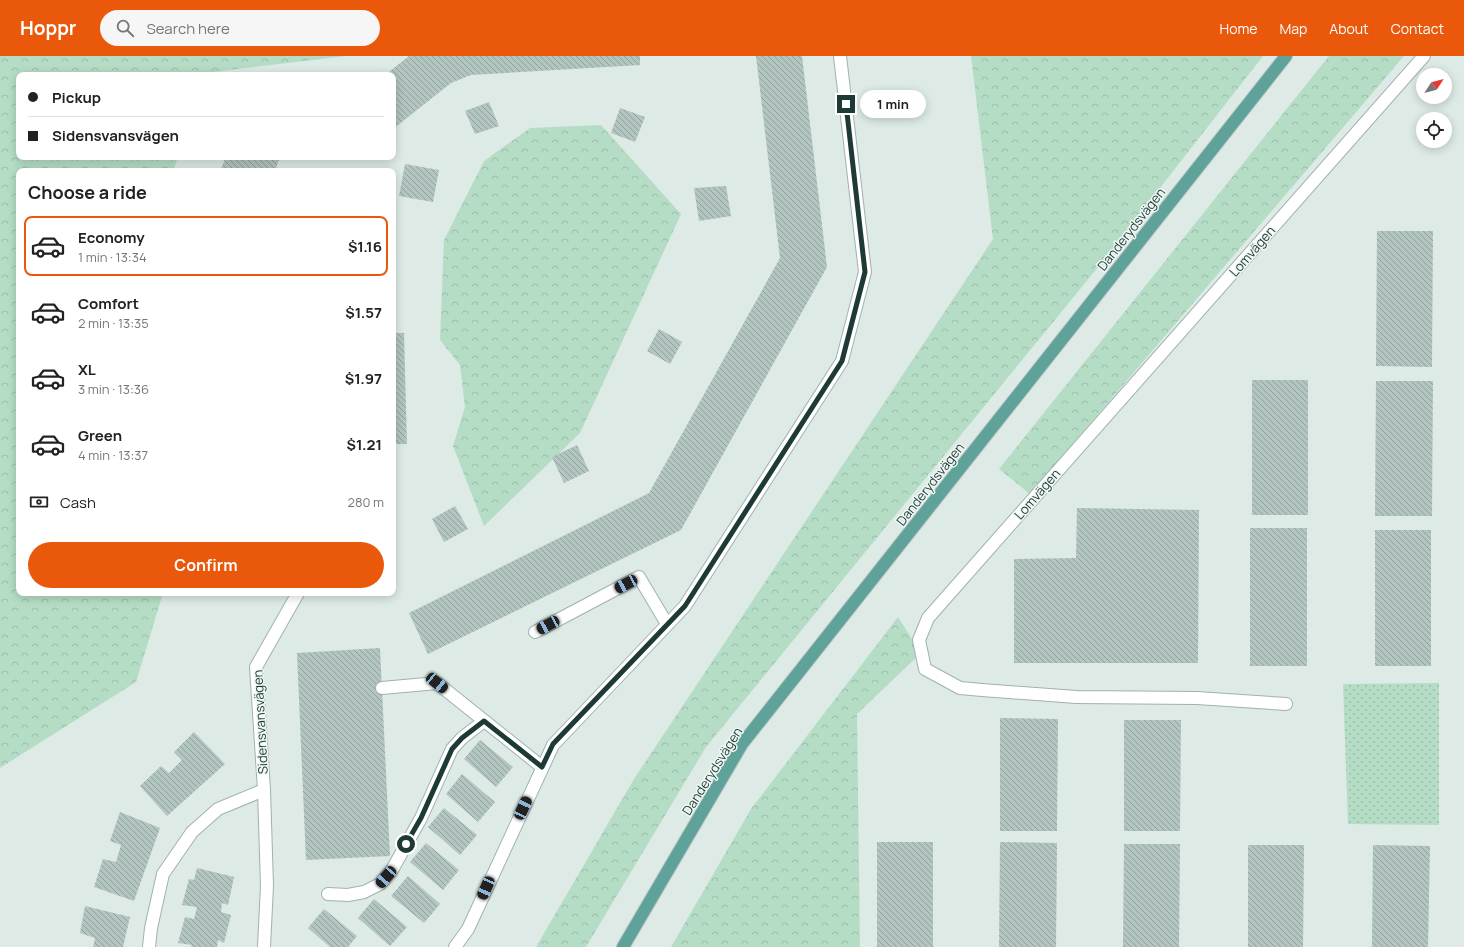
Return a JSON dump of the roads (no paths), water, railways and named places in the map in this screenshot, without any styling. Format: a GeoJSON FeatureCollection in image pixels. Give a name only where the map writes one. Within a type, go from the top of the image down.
{"type":"FeatureCollection","features":[{"type":"Feature","properties":{"kind":"main road","name":"Danderydsvägen"},"geometry":{"type":"LineString","coordinates":[[623,947],[742,744],[1286,56]]}},
{"type":"Feature","properties":{"kind":"street"},"geometry":{"type":"LineString","coordinates":[[455,947],[468,929],[553,744],[685,606],[842,361],[865,272],[840,56]]}},
{"type":"Feature","properties":{"kind":"street","name":"Lomvägen"},"geometry":{"type":"LineString","coordinates":[[1286,704],[1197,698],[1076,697],[960,688],[925,670],[919,640],[928,618],[1424,56]]}},
{"type":"Feature","properties":{"kind":"street"},"geometry":{"type":"LineString","coordinates":[[535,632],[639,577],[667,624]]}},
{"type":"Feature","properties":{"kind":"street","name":"Sidensvansvägen"},"geometry":{"type":"LineString","coordinates":[[264,947],[267,886],[264,790],[256,667],[296,596]]}},
{"type":"Feature","properties":{"kind":"street"},"geometry":{"type":"LineString","coordinates":[[382,688],[437,683],[542,767]]}},
{"type":"Feature","properties":{"kind":"street"},"geometry":{"type":"LineString","coordinates":[[328,894],[348,895],[364,892],[380,884],[392,870],[421,818],[452,749],[462,738],[484,721]]}},
{"type":"Feature","properties":{"kind":"street","name":"Sidensvansvägen"},"geometry":{"type":"LineString","coordinates":[[149,947],[151,928],[164,874],[192,832],[218,809],[264,790]]}}]}
